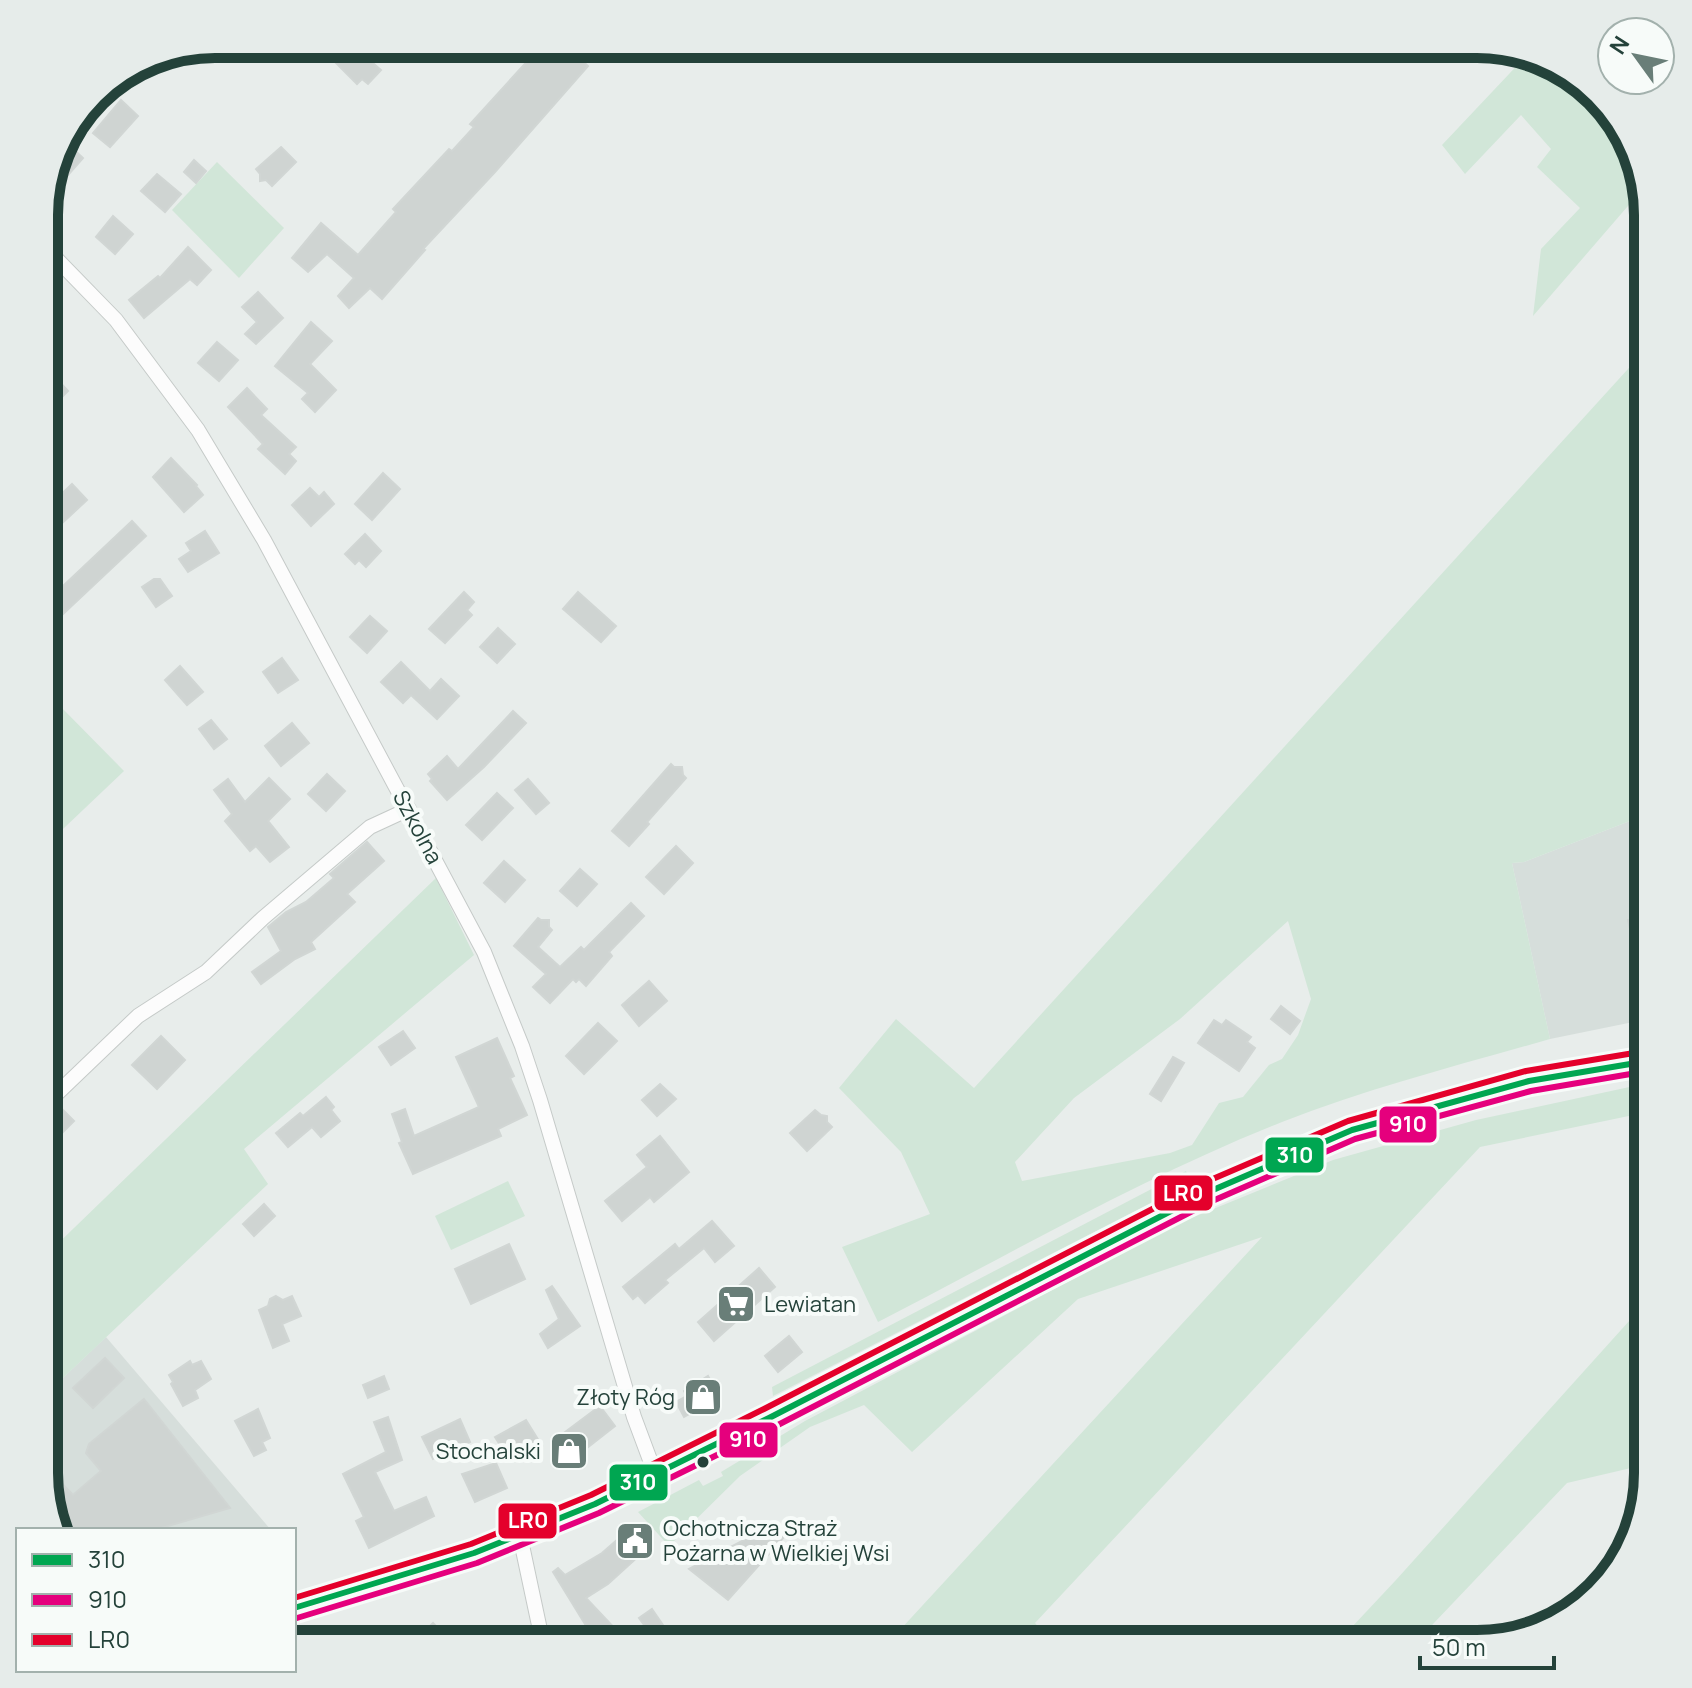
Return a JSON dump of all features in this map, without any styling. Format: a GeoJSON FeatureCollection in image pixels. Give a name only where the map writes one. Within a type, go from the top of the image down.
{"type":"FeatureCollection","features":[{"type":"Feature","properties":{"kind":"main road"},"geometry":{"type":"LineString","coordinates":[[296,1607],[474,1553],[656,1476],[1148,1221],[1265,1166],[1352,1130],[1529,1081],[1634,1063]]}},
{"type":"Feature","properties":{"kind":"street","name":"Szkolna"},"geometry":{"type":"LineString","coordinates":[[58,260],[116,320],[198,430],[264,540],[484,952],[522,1046],[634,1417],[656,1476]]}},
{"type":"Feature","properties":{"kind":"street"},"geometry":{"type":"LineString","coordinates":[[58,1093],[138,1016],[206,972],[263,918],[370,827],[409,809]]}},
{"type":"Feature","properties":{"kind":"street"},"geometry":{"type":"LineString","coordinates":[[520,1536],[540,1630]]}},
{"type":"Feature","properties":{"kind":"shaded area"},"geometry":{"type":"Polygon","coordinates":[[[1634,819],[1634,1022],[1550,1039],[1512,863],[1524,862],[1634,819]]]}},
{"type":"Feature","properties":{"kind":"shaded area"},"geometry":{"type":"Polygon","coordinates":[[[106,1337],[269,1528],[68,1528],[58,1483],[58,1383],[106,1337]]]}},
{"type":"Feature","properties":{"kind":"green space"},"geometry":{"type":"Polygon","coordinates":[[[1519,64],[1564,84],[1602,120],[1626,165],[1633,200],[1533,316],[1541,249],[1580,208],[1537,167],[1551,149],[1521,115],[1465,174],[1442,145],[1519,64]]]}},
{"type":"Feature","properties":{"kind":"green space"},"geometry":{"type":"Polygon","coordinates":[[[217,162],[284,228],[239,278],[172,210],[217,162]]]}},
{"type":"Feature","properties":{"kind":"green space"},"geometry":{"type":"Polygon","coordinates":[[[1634,362],[1634,819],[1524,862],[1512,863],[1550,1039],[1348,1098],[1282,1122],[1128,1191],[878,1322],[842,1247],[930,1214],[901,1152],[839,1088],[896,1019],[974,1088],[1634,362]],[[1288,921],[1180,1019],[1074,1098],[1015,1162],[1022,1181],[1170,1153],[1192,1145],[1219,1103],[1243,1097],[1269,1065],[1282,1059],[1298,1035],[1311,999],[1288,921]]]}},
{"type":"Feature","properties":{"kind":"green space"},"geometry":{"type":"Polygon","coordinates":[[[58,704],[124,771],[58,834],[58,704]]]}},
{"type":"Feature","properties":{"kind":"green space"},"geometry":{"type":"Polygon","coordinates":[[[436,878],[474,955],[244,1149],[268,1184],[58,1383],[58,1243],[436,878]]]}},
{"type":"Feature","properties":{"kind":"green space"},"geometry":{"type":"Polygon","coordinates":[[[1634,1086],[1634,1115],[1480,1147],[1035,1623],[1041,1630],[900,1630],[1262,1237],[1078,1299],[912,1452],[864,1405],[810,1427],[740,1476],[669,1546],[638,1512],[699,1480],[703,1486],[723,1476],[721,1472],[805,1421],[1179,1223],[1333,1160],[1476,1120],[1634,1086]]]}},
{"type":"Feature","properties":{"kind":"green space"},"geometry":{"type":"Polygon","coordinates":[[[1186,1171],[1190,1183],[773,1396],[772,1387],[1186,1171]]]}},
{"type":"Feature","properties":{"kind":"green space"},"geometry":{"type":"Polygon","coordinates":[[[508,1181],[525,1216],[451,1250],[435,1216],[508,1181]]]}},
{"type":"Feature","properties":{"kind":"green space"},"geometry":{"type":"Polygon","coordinates":[[[1634,1316],[1634,1467],[1567,1483],[1427,1630],[1349,1630],[1634,1316]]]}},
{"type":"Feature","properties":{"kind":"building"},"geometry":{"type":"Polygon","coordinates":[[[331,58],[367,58],[381,70],[368,84],[362,79],[357,84],[331,58]]]}},
{"type":"Feature","properties":{"kind":"building"},"geometry":{"type":"Polygon","coordinates":[[[530,58],[579,58],[588,66],[423,249],[382,299],[370,288],[349,308],[338,296],[354,278],[327,254],[308,272],[292,258],[321,223],[358,255],[396,212],[393,209],[474,127],[470,124],[530,58]]]}},
{"type":"Feature","properties":{"kind":"building"},"geometry":{"type":"Polygon","coordinates":[[[121,100],[138,116],[110,147],[93,133],[121,100]]]}},
{"type":"Feature","properties":{"kind":"building"},"geometry":{"type":"Polygon","coordinates":[[[281,147],[296,162],[272,186],[266,180],[260,181],[256,169],[281,147]]]}},
{"type":"Feature","properties":{"kind":"building"},"geometry":{"type":"Polygon","coordinates":[[[73,149],[83,158],[62,182],[73,149]]]}},
{"type":"Feature","properties":{"kind":"building"},"geometry":{"type":"Polygon","coordinates":[[[194,160],[206,171],[196,183],[184,172],[194,160]]]}},
{"type":"Feature","properties":{"kind":"building"},"geometry":{"type":"Polygon","coordinates":[[[157,174],[181,194],[165,212],[141,191],[157,174]]]}},
{"type":"Feature","properties":{"kind":"building"},"geometry":{"type":"Polygon","coordinates":[[[113,216],[133,234],[115,254],[96,237],[113,216]]]}},
{"type":"Feature","properties":{"kind":"building"},"geometry":{"type":"Polygon","coordinates":[[[188,247],[211,270],[197,285],[190,279],[144,318],[129,300],[158,276],[160,278],[188,247]]]}},
{"type":"Feature","properties":{"kind":"building"},"geometry":{"type":"Polygon","coordinates":[[[258,292],[283,318],[256,344],[245,334],[257,322],[242,307],[258,292]]]}},
{"type":"Feature","properties":{"kind":"building"},"geometry":{"type":"Polygon","coordinates":[[[311,322],[332,341],[310,364],[336,390],[315,412],[302,399],[308,393],[275,366],[311,322]]]}},
{"type":"Feature","properties":{"kind":"building"},"geometry":{"type":"Polygon","coordinates":[[[217,342],[238,360],[219,381],[198,363],[217,342]]]}},
{"type":"Feature","properties":{"kind":"building"},"geometry":{"type":"Polygon","coordinates":[[[58,380],[68,391],[58,401],[58,380]]]}},
{"type":"Feature","properties":{"kind":"building"},"geometry":{"type":"Polygon","coordinates":[[[247,388],[267,409],[261,415],[296,447],[289,454],[296,461],[285,474],[258,449],[263,444],[228,407],[247,388]]]}},
{"type":"Feature","properties":{"kind":"building"},"geometry":{"type":"Polygon","coordinates":[[[171,458],[203,495],[184,512],[153,477],[171,458]]]}},
{"type":"Feature","properties":{"kind":"building"},"geometry":{"type":"Polygon","coordinates":[[[383,473],[400,489],[372,520],[355,504],[383,473]]]}},
{"type":"Feature","properties":{"kind":"building"},"geometry":{"type":"Polygon","coordinates":[[[72,484],[87,500],[58,527],[58,498],[72,484]]]}},
{"type":"Feature","properties":{"kind":"building"},"geometry":{"type":"Polygon","coordinates":[[[310,488],[319,497],[324,492],[334,504],[311,526],[292,505],[310,488]]]}},
{"type":"Feature","properties":{"kind":"building"},"geometry":{"type":"Polygon","coordinates":[[[132,521],[146,536],[58,619],[58,591],[132,521]]]}},
{"type":"Feature","properties":{"kind":"building"},"geometry":{"type":"Polygon","coordinates":[[[205,531],[219,553],[188,572],[179,559],[191,551],[186,543],[205,531]]]}},
{"type":"Feature","properties":{"kind":"building"},"geometry":{"type":"Polygon","coordinates":[[[365,534],[381,551],[366,567],[359,560],[355,564],[345,554],[365,534]]]}},
{"type":"Feature","properties":{"kind":"building"},"geometry":{"type":"Polygon","coordinates":[[[154,579],[160,579],[172,596],[156,607],[142,587],[154,579]]]}},
{"type":"Feature","properties":{"kind":"building"},"geometry":{"type":"Polygon","coordinates":[[[464,592],[474,602],[467,610],[472,615],[445,643],[429,629],[464,592]]]}},
{"type":"Feature","properties":{"kind":"building"},"geometry":{"type":"Polygon","coordinates":[[[578,592],[616,626],[601,642],[563,609],[578,592]]]}},
{"type":"Feature","properties":{"kind":"building"},"geometry":{"type":"Polygon","coordinates":[[[370,616],[387,631],[367,653],[350,637],[370,616]]]}},
{"type":"Feature","properties":{"kind":"building"},"geometry":{"type":"Polygon","coordinates":[[[498,628],[515,644],[497,663],[480,647],[498,628]]]}},
{"type":"Feature","properties":{"kind":"building"},"geometry":{"type":"Polygon","coordinates":[[[282,658],[298,680],[278,693],[263,672],[282,658]]]}},
{"type":"Feature","properties":{"kind":"building"},"geometry":{"type":"Polygon","coordinates":[[[401,662],[430,691],[441,679],[459,696],[437,719],[411,695],[403,703],[381,682],[401,662]]]}},
{"type":"Feature","properties":{"kind":"building"},"geometry":{"type":"Polygon","coordinates":[[[180,666],[203,692],[187,705],[165,680],[180,666]]]}},
{"type":"Feature","properties":{"kind":"building"},"geometry":{"type":"Polygon","coordinates":[[[513,711],[526,723],[447,800],[430,781],[432,779],[428,774],[447,756],[458,769],[513,711]]]}},
{"type":"Feature","properties":{"kind":"building"},"geometry":{"type":"Polygon","coordinates":[[[211,720],[227,739],[214,749],[199,729],[211,720]]]}},
{"type":"Feature","properties":{"kind":"building"},"geometry":{"type":"Polygon","coordinates":[[[292,723],[309,743],[281,766],[265,746],[292,723]]]}},
{"type":"Feature","properties":{"kind":"building"},"geometry":{"type":"Polygon","coordinates":[[[671,764],[682,767],[686,778],[629,846],[612,831],[671,764]]]}},
{"type":"Feature","properties":{"kind":"building"},"geometry":{"type":"Polygon","coordinates":[[[327,774],[345,791],[326,811],[308,794],[327,774]]]}},
{"type":"Feature","properties":{"kind":"building"},"geometry":{"type":"Polygon","coordinates":[[[269,778],[290,799],[268,821],[289,847],[270,862],[256,846],[250,851],[225,821],[232,814],[214,790],[228,779],[245,802],[269,778]]]}},
{"type":"Feature","properties":{"kind":"building"},"geometry":{"type":"Polygon","coordinates":[[[528,779],[549,803],[536,814],[515,790],[528,779]]]}},
{"type":"Feature","properties":{"kind":"building"},"geometry":{"type":"Polygon","coordinates":[[[497,793],[513,808],[482,840],[466,825],[497,793]]]}},
{"type":"Feature","properties":{"kind":"building"},"geometry":{"type":"Polygon","coordinates":[[[367,842],[384,861],[347,894],[355,902],[311,942],[315,949],[295,959],[261,984],[252,972],[281,951],[268,927],[286,912],[306,902],[334,878],[330,874],[367,842]]]}},
{"type":"Feature","properties":{"kind":"building"},"geometry":{"type":"Polygon","coordinates":[[[676,846],[693,863],[664,894],[646,877],[676,846]]]}},
{"type":"Feature","properties":{"kind":"building"},"geometry":{"type":"Polygon","coordinates":[[[504,861],[525,880],[505,902],[484,883],[504,861]]]}},
{"type":"Feature","properties":{"kind":"building"},"geometry":{"type":"Polygon","coordinates":[[[580,869],[597,884],[577,906],[560,891],[580,869]]]}},
{"type":"Feature","properties":{"kind":"building"},"geometry":{"type":"Polygon","coordinates":[[[631,903],[644,916],[609,952],[612,956],[586,986],[579,979],[576,982],[573,979],[550,1003],[533,987],[546,974],[514,946],[538,918],[549,920],[552,930],[538,947],[560,967],[581,947],[584,950],[631,903]]]}},
{"type":"Feature","properties":{"kind":"building"},"geometry":{"type":"Polygon","coordinates":[[[1634,919],[1634,942],[1633,942],[1628,920],[1634,919]]]}},
{"type":"Feature","properties":{"kind":"building"},"geometry":{"type":"Polygon","coordinates":[[[649,981],[667,1001],[639,1026],[622,1005],[649,981]]]}},
{"type":"Feature","properties":{"kind":"building"},"geometry":{"type":"Polygon","coordinates":[[[1281,1006],[1300,1021],[1290,1034],[1271,1019],[1281,1006]]]}},
{"type":"Feature","properties":{"kind":"building"},"geometry":{"type":"Polygon","coordinates":[[[1214,1020],[1222,1025],[1226,1020],[1251,1037],[1247,1042],[1255,1048],[1239,1071],[1198,1043],[1214,1020]]]}},
{"type":"Feature","properties":{"kind":"building"},"geometry":{"type":"Polygon","coordinates":[[[598,1023],[617,1041],[584,1074],[566,1056],[598,1023]]]}},
{"type":"Feature","properties":{"kind":"building"},"geometry":{"type":"Polygon","coordinates":[[[403,1031],[415,1048],[391,1065],[379,1047],[403,1031]]]}},
{"type":"Feature","properties":{"kind":"building"},"geometry":{"type":"Polygon","coordinates":[[[161,1036],[185,1060],[157,1089],[132,1065],[161,1036]]]}},
{"type":"Feature","properties":{"kind":"building"},"geometry":{"type":"Polygon","coordinates":[[[497,1038],[514,1076],[510,1078],[527,1115],[498,1129],[501,1136],[413,1174],[399,1143],[402,1142],[392,1114],[405,1109],[414,1136],[479,1107],[456,1057],[497,1038]]]}},
{"type":"Feature","properties":{"kind":"building"},"geometry":{"type":"Polygon","coordinates":[[[1173,1057],[1184,1063],[1161,1101],[1150,1094],[1173,1057]]]}},
{"type":"Feature","properties":{"kind":"building"},"geometry":{"type":"Polygon","coordinates":[[[660,1084],[676,1099],[657,1116],[642,1100],[660,1084]]]}},
{"type":"Feature","properties":{"kind":"building"},"geometry":{"type":"Polygon","coordinates":[[[326,1097],[340,1121],[321,1137],[312,1127],[288,1147],[276,1133],[326,1097]]]}},
{"type":"Feature","properties":{"kind":"building"},"geometry":{"type":"Polygon","coordinates":[[[61,1108],[74,1121],[58,1137],[58,1111],[61,1108]]]}},
{"type":"Feature","properties":{"kind":"building"},"geometry":{"type":"Polygon","coordinates":[[[815,1110],[827,1116],[827,1122],[832,1127],[807,1151],[790,1133],[815,1110]]]}},
{"type":"Feature","properties":{"kind":"building"},"geometry":{"type":"Polygon","coordinates":[[[660,1136],[689,1172],[654,1202],[650,1197],[622,1221],[605,1201],[647,1167],[637,1155],[660,1136]]]}},
{"type":"Feature","properties":{"kind":"building"},"geometry":{"type":"Polygon","coordinates":[[[264,1204],[275,1216],[254,1236],[243,1224],[264,1204]]]}},
{"type":"Feature","properties":{"kind":"building"},"geometry":{"type":"Polygon","coordinates":[[[712,1221],[734,1246],[715,1262],[704,1248],[665,1280],[668,1283],[645,1303],[638,1295],[633,1299],[623,1287],[675,1244],[679,1249],[712,1221]]]}},
{"type":"Feature","properties":{"kind":"building"},"geometry":{"type":"Polygon","coordinates":[[[509,1244],[525,1279],[471,1304],[455,1269],[509,1244]]]}},
{"type":"Feature","properties":{"kind":"building","name":"Lewiatan"},"geometry":{"type":"Polygon","coordinates":[[[759,1268],[775,1287],[714,1341],[698,1322],[759,1268]]]}},
{"type":"Feature","properties":{"kind":"building"},"geometry":{"type":"Polygon","coordinates":[[[552,1286],[580,1326],[548,1348],[540,1334],[559,1319],[546,1290],[552,1286]]]}},
{"type":"Feature","properties":{"kind":"building"},"geometry":{"type":"Polygon","coordinates":[[[276,1296],[283,1300],[292,1296],[301,1316],[282,1324],[289,1341],[273,1348],[259,1310],[268,1306],[270,1299],[276,1296]]]}},
{"type":"Feature","properties":{"kind":"building"},"geometry":{"type":"Polygon","coordinates":[[[789,1336],[802,1352],[778,1372],[765,1356],[789,1336]]]}},
{"type":"Feature","properties":{"kind":"building"},"geometry":{"type":"Polygon","coordinates":[[[105,1358],[124,1378],[93,1408],[73,1388],[105,1358]]]}},
{"type":"Feature","properties":{"kind":"building"},"geometry":{"type":"Polygon","coordinates":[[[190,1361],[192,1365],[201,1361],[211,1379],[195,1390],[198,1398],[183,1406],[169,1375],[190,1361]]]}},
{"type":"Feature","properties":{"kind":"building"},"geometry":{"type":"Polygon","coordinates":[[[384,1376],[389,1389],[368,1398],[363,1385],[384,1376]]]}},
{"type":"Feature","properties":{"kind":"building","name":"Złoty Róg"},"geometry":{"type":"Polygon","coordinates":[[[708,1376],[720,1397],[684,1417],[676,1402],[687,1396],[684,1391],[708,1376]]]}},
{"type":"Feature","properties":{"kind":"building"},"geometry":{"type":"Polygon","coordinates":[[[144,1399],[230,1508],[161,1528],[68,1528],[58,1479],[73,1495],[101,1471],[86,1453],[89,1444],[144,1399]]]}},
{"type":"Feature","properties":{"kind":"building"},"geometry":{"type":"Polygon","coordinates":[[[600,1406],[615,1426],[569,1462],[555,1442],[600,1406]]]}},
{"type":"Feature","properties":{"kind":"building"},"geometry":{"type":"Polygon","coordinates":[[[258,1409],[270,1438],[262,1442],[266,1450],[254,1456],[235,1421],[258,1409]]]}},
{"type":"Feature","properties":{"kind":"building"},"geometry":{"type":"Polygon","coordinates":[[[388,1417],[402,1460],[375,1472],[394,1511],[426,1497],[434,1516],[369,1548],[356,1521],[364,1517],[343,1474],[386,1452],[374,1422],[388,1417]]]}},
{"type":"Feature","properties":{"kind":"building"},"geometry":{"type":"Polygon","coordinates":[[[460,1419],[470,1442],[433,1459],[422,1437],[460,1419]]]}},
{"type":"Feature","properties":{"kind":"building"},"geometry":{"type":"Polygon","coordinates":[[[526,1420],[539,1441],[514,1459],[509,1459],[495,1437],[526,1420]]]}},
{"type":"Feature","properties":{"kind":"building"},"geometry":{"type":"Polygon","coordinates":[[[496,1463],[507,1488],[475,1502],[462,1474],[496,1463]]]}},
{"type":"Feature","properties":{"kind":"building"},"geometry":{"type":"Polygon","coordinates":[[[774,1524],[784,1537],[728,1600],[689,1569],[774,1524]]]}},
{"type":"Feature","properties":{"kind":"building"},"geometry":{"type":"Polygon","coordinates":[[[634,1525],[651,1545],[608,1584],[586,1598],[616,1630],[587,1630],[553,1572],[558,1568],[565,1575],[602,1553],[634,1525]]]}},
{"type":"Feature","properties":{"kind":"building"},"geometry":{"type":"Polygon","coordinates":[[[652,1609],[667,1630],[648,1630],[639,1618],[652,1609]]]}},
{"type":"Feature","properties":{"kind":"building"},"geometry":{"type":"Polygon","coordinates":[[[433,1623],[440,1630],[426,1630],[433,1623]]]}},
{"type":"Feature","properties":{"kind":"transit line","name":"LR0"},"geometry":{"type":"LineString","coordinates":[[296,1597],[471,1544],[591,1495],[1201,1184],[1348,1121],[1526,1071],[1634,1053]]}},
{"type":"Feature","properties":{"kind":"transit line","name":"310"},"geometry":{"type":"LineString","coordinates":[[296,1607],[474,1553],[595,1504],[1206,1193],[1352,1130],[1529,1081],[1634,1063]]}},
{"type":"Feature","properties":{"kind":"transit line","name":"910"},"geometry":{"type":"LineString","coordinates":[[297,1618],[477,1563],[599,1513],[774,1427],[1210,1202],[1355,1139],[1531,1091],[1634,1073]]}},
{"type":"Feature","properties":{"kind":"place","name":"Lewiatan"},"geometry":{"type":"Point","coordinates":[736,1304]}},
{"type":"Feature","properties":{"kind":"place","name":"Złoty Róg"},"geometry":{"type":"Point","coordinates":[703,1397]}},
{"type":"Feature","properties":{"kind":"place","name":"Stochalski"},"geometry":{"type":"Point","coordinates":[569,1451]}},
{"type":"Feature","properties":{"kind":"place","name":"Ochotnicza Straż Pożarna w Wielkiej Wsi"},"geometry":{"type":"Point","coordinates":[635,1541]}}]}
